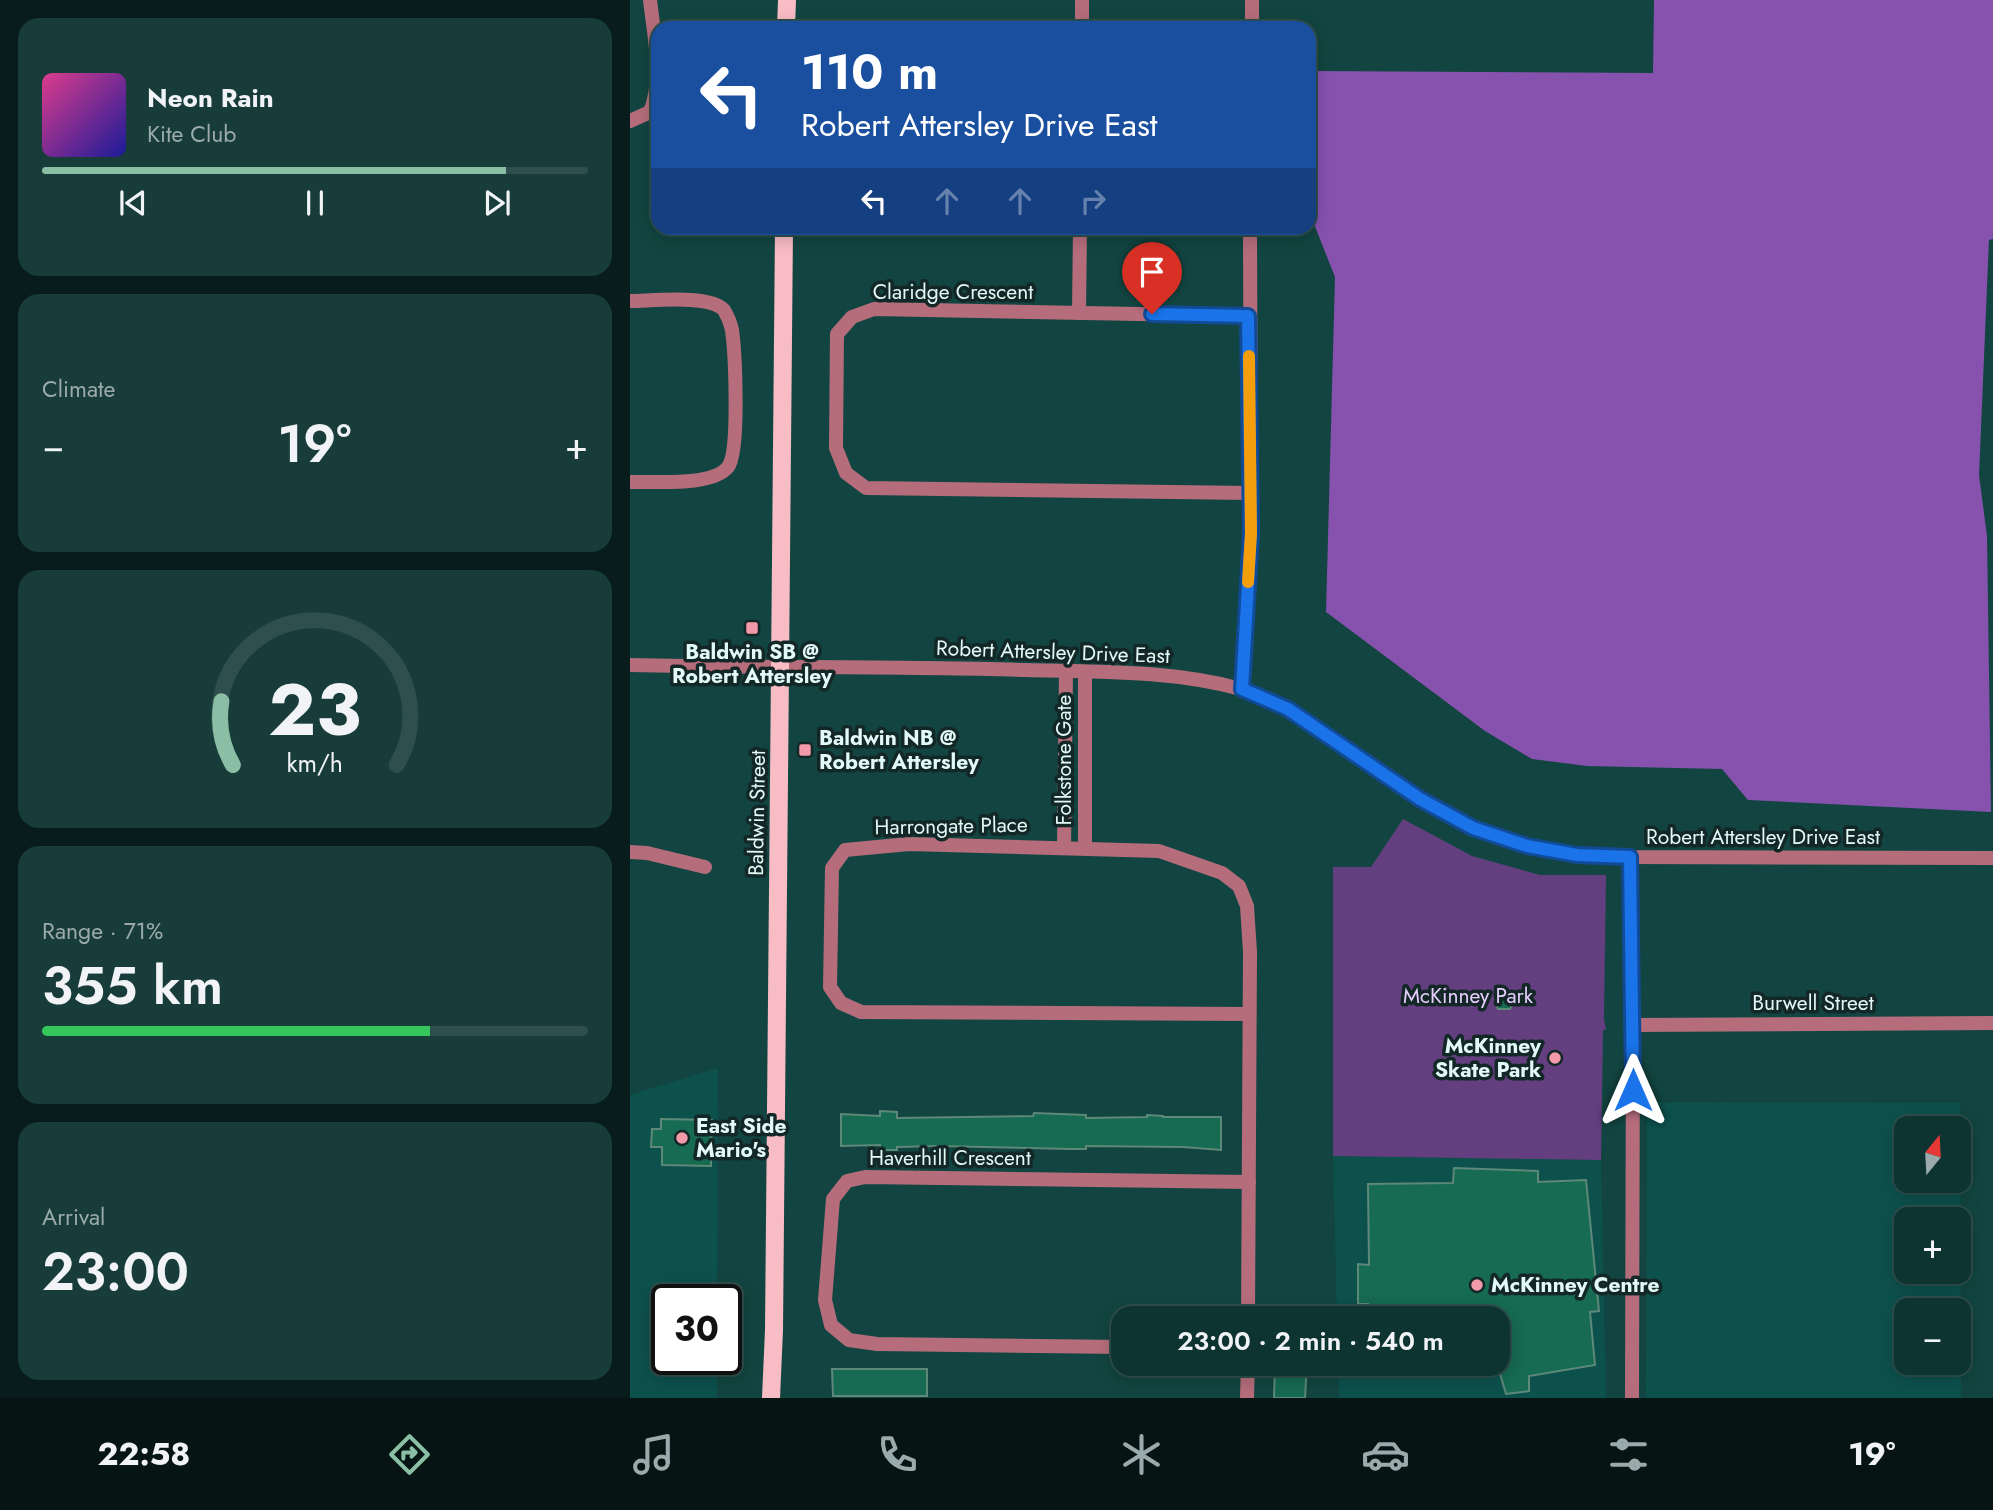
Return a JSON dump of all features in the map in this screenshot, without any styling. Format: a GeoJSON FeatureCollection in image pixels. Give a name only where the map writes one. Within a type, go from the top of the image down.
{"type":"FeatureCollection","features":[{"type":"Feature","properties":{"kind":"main road"},"geometry":{"type":"LineString","coordinates":[[786,21],[787,0]]}},
{"type":"Feature","properties":{"kind":"main road","name":"Baldwin Street"},"geometry":{"type":"LineString","coordinates":[[771,1398],[774,1330],[784,235]]}},
{"type":"Feature","properties":{"kind":"street"},"geometry":{"type":"LineString","coordinates":[[650,0],[652,21]]}},
{"type":"Feature","properties":{"kind":"street"},"geometry":{"type":"LineString","coordinates":[[1082,0],[1082,21]]}},
{"type":"Feature","properties":{"kind":"street"},"geometry":{"type":"LineString","coordinates":[[1252,0],[1252,21]]}},
{"type":"Feature","properties":{"kind":"street"},"geometry":{"type":"LineString","coordinates":[[630,121],[651,109]]}},
{"type":"Feature","properties":{"kind":"street"},"geometry":{"type":"LineString","coordinates":[[1079,313],[1080,235]]}},
{"type":"Feature","properties":{"kind":"street"},"geometry":{"type":"LineString","coordinates":[[1242,689],[1251,533],[1248,316],[1250,235]]}},
{"type":"Feature","properties":{"kind":"street"},"geometry":{"type":"LineString","coordinates":[[630,301],[696,301],[711,303],[723,310],[732,327],[735,428],[734,454],[728,467],[716,476],[693,481],[630,481]]}},
{"type":"Feature","properties":{"kind":"street","name":"Claridge Crescent"},"geometry":{"type":"LineString","coordinates":[[1248,316],[874,309],[852,317],[837,334],[836,448],[846,474],[866,488],[1250,493]]}},
{"type":"Feature","properties":{"kind":"street","name":"Robert Attersley Drive East"},"geometry":{"type":"LineString","coordinates":[[630,666],[780,669],[892,667],[1147,673],[1242,689],[1288,709],[1420,799],[1473,828],[1527,846],[1577,855],[1630,857],[1993,858]]}},
{"type":"Feature","properties":{"kind":"street","name":"Folkstone Gate"},"geometry":{"type":"LineString","coordinates":[[1064,847],[1066,671]]}},
{"type":"Feature","properties":{"kind":"street","name":"Folkstone Gate"},"geometry":{"type":"LineString","coordinates":[[1085,672],[1086,848]]}},
{"type":"Feature","properties":{"kind":"street","name":"Harrongate Place"},"geometry":{"type":"LineString","coordinates":[[1248,1306],[1250,1014],[1250,952],[1247,906],[1239,886],[1222,873],[1159,851],[1064,847],[909,844],[845,850],[832,869],[830,987],[841,1003],[861,1012],[1250,1014]]}},
{"type":"Feature","properties":{"kind":"street"},"geometry":{"type":"LineString","coordinates":[[630,852],[647,853],[705,867]]}},
{"type":"Feature","properties":{"kind":"street"},"geometry":{"type":"LineString","coordinates":[[1630,857],[1633,1025],[1632,1398]]}},
{"type":"Feature","properties":{"kind":"street","name":"Burwell Street"},"geometry":{"type":"LineString","coordinates":[[1633,1025],[1993,1023]]}},
{"type":"Feature","properties":{"kind":"street","name":"Haverhill Crescent"},"geometry":{"type":"LineString","coordinates":[[1111,1347],[877,1344],[849,1340],[831,1325],[825,1300],[833,1199],[847,1181],[865,1177],[1249,1182]]}},
{"type":"Feature","properties":{"kind":"street"},"geometry":{"type":"LineString","coordinates":[[1247,1398],[1248,1376]]}},
{"type":"Feature","properties":{"kind":"shaded area"},"geometry":{"type":"Polygon","coordinates":[[[1654,0],[1993,0],[1993,239],[1989,240],[1979,475],[1987,536],[1991,812],[1748,800],[1722,769],[1587,766],[1532,759],[1485,731],[1326,612],[1335,277],[1316,229],[1316,71],[1653,73],[1654,0]]]}},
{"type":"Feature","properties":{"kind":"shaded area"},"geometry":{"type":"Polygon","coordinates":[[[718,1068],[717,1284],[651,1284],[651,1375],[717,1375],[717,1398],[630,1398],[630,1095],[718,1068]]]}},
{"type":"Feature","properties":{"kind":"shaded area"},"geometry":{"type":"Polygon","coordinates":[[[1647,1102],[1960,1103],[1960,1116],[1894,1116],[1894,1194],[1960,1194],[1960,1207],[1894,1207],[1894,1284],[1961,1284],[1961,1298],[1894,1298],[1894,1375],[1961,1375],[1961,1398],[1646,1398],[1647,1102]]]}},
{"type":"Feature","properties":{"kind":"shaded area","name":"McKinney Centre"},"geometry":{"type":"Polygon","coordinates":[[[1333,1156],[1601,1160],[1606,1398],[1339,1398],[1338,1376],[1510,1376],[1510,1306],[1337,1306],[1333,1156]]]}},
{"type":"Feature","properties":{"kind":"green space","name":"McKinney Park"},"geometry":{"type":"Polygon","coordinates":[[[1403,819],[1472,856],[1540,875],[1606,875],[1606,1029],[1603,1031],[1601,1160],[1333,1156],[1333,867],[1371,867],[1403,819]]]}},
{"type":"Feature","properties":{"kind":"building"},"geometry":{"type":"Polygon","coordinates":[[[1499,992],[1509,992],[1514,1000],[1510,1009],[1498,1009],[1494,999],[1499,992]]]}},
{"type":"Feature","properties":{"kind":"building"},"geometry":{"type":"Polygon","coordinates":[[[880,1111],[897,1112],[897,1118],[1033,1116],[1034,1113],[1086,1115],[1086,1118],[1147,1115],[1221,1117],[1221,1150],[1183,1147],[1086,1146],[1086,1149],[1070,1149],[938,1146],[880,1150],[880,1145],[841,1146],[841,1114],[880,1116],[880,1111]]]}},
{"type":"Feature","properties":{"kind":"building","name":"East Side Mario's"},"geometry":{"type":"Polygon","coordinates":[[[661,1119],[712,1120],[711,1166],[662,1165],[662,1147],[651,1147],[652,1129],[661,1129],[661,1119]]]}},
{"type":"Feature","properties":{"kind":"building","name":"McKinney Centre"},"geometry":{"type":"Polygon","coordinates":[[[1454,1168],[1538,1171],[1538,1182],[1586,1180],[1599,1311],[1590,1312],[1595,1365],[1529,1376],[1529,1391],[1506,1394],[1501,1376],[1510,1376],[1510,1306],[1358,1304],[1358,1264],[1369,1265],[1368,1184],[1453,1183],[1454,1168]]]}},
{"type":"Feature","properties":{"kind":"building"},"geometry":{"type":"Polygon","coordinates":[[[832,1369],[927,1369],[927,1396],[833,1396],[832,1369]]]}},
{"type":"Feature","properties":{"kind":"building"},"geometry":{"type":"Polygon","coordinates":[[[1275,1376],[1306,1376],[1305,1398],[1274,1398],[1275,1376]]]}},
{"type":"Feature","properties":{"kind":"slow traffic"},"geometry":{"type":"LineString","coordinates":[[1248,582],[1251,533],[1249,356]]}},
{"type":"Feature","properties":{"kind":"place","name":"Baldwin SB @ Robert Attersley"},"geometry":{"type":"Point","coordinates":[752,628]}},
{"type":"Feature","properties":{"kind":"place","name":"Baldwin NB @ Robert Attersley"},"geometry":{"type":"Point","coordinates":[805,750]}},
{"type":"Feature","properties":{"kind":"place","name":"McKinney Skate Park"},"geometry":{"type":"Point","coordinates":[1555,1058]}},
{"type":"Feature","properties":{"kind":"place","name":"East Side Mario's"},"geometry":{"type":"Point","coordinates":[682,1138]}},
{"type":"Feature","properties":{"kind":"place","name":"McKinney Centre"},"geometry":{"type":"Point","coordinates":[1477,1285]}},
{"type":"Feature","properties":{"kind":"route"},"geometry":{"type":"LineString","coordinates":[[1152,314],[1248,316],[1251,533],[1242,689],[1288,709],[1420,799],[1473,828],[1527,846],[1577,855],[1630,857],[1633,1090]]}}]}
